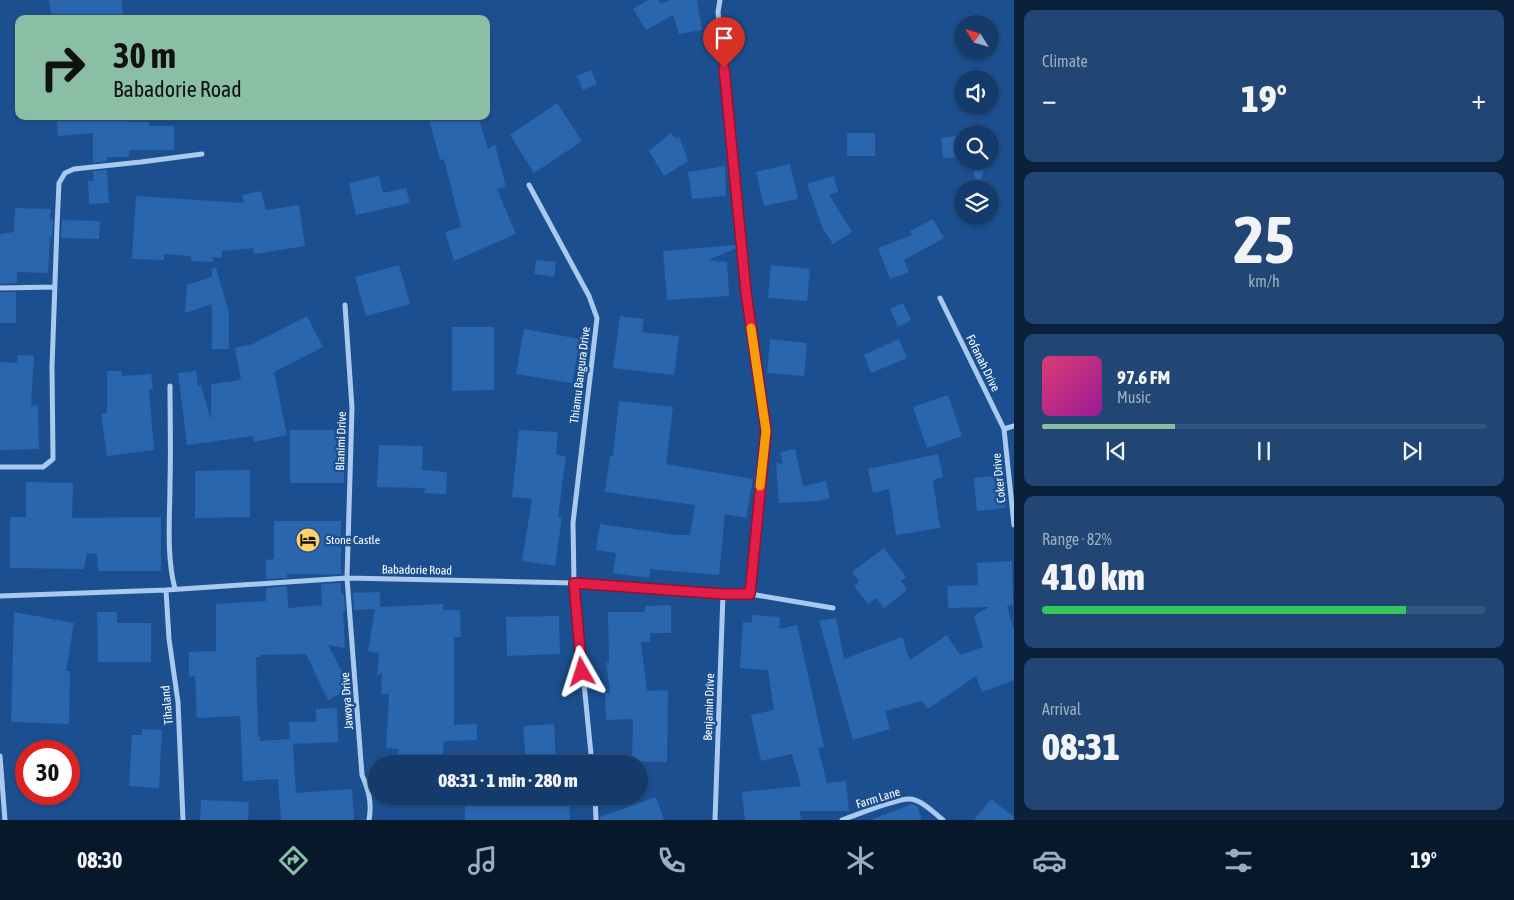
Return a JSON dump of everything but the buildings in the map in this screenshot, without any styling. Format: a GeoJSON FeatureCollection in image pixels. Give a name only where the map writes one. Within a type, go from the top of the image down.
{"type":"FeatureCollection","features":[{"type":"Feature","properties":{"kind":"street"},"geometry":{"type":"LineString","coordinates":[[720,0],[718,12],[746,292],[766,431],[750,594]]}},
{"type":"Feature","properties":{"kind":"street"},"geometry":{"type":"LineString","coordinates":[[0,467],[43,467],[53,459],[52,367],[59,183],[65,173],[74,169],[202,154]]}},
{"type":"Feature","properties":{"kind":"street","name":"Thiamu Bangura Drive"},"geometry":{"type":"LineString","coordinates":[[529,185],[589,296],[597,318],[573,523],[574,583],[591,755]]}},
{"type":"Feature","properties":{"kind":"street"},"geometry":{"type":"LineString","coordinates":[[0,288],[56,288]]}},
{"type":"Feature","properties":{"kind":"street","name":"Fofanah Drive"},"geometry":{"type":"LineString","coordinates":[[940,298],[1004,428]]}},
{"type":"Feature","properties":{"kind":"street","name":"Blanimi Drive"},"geometry":{"type":"LineString","coordinates":[[345,305],[352,408],[347,578]]}},
{"type":"Feature","properties":{"kind":"street"},"geometry":{"type":"LineString","coordinates":[[170,386],[168,542],[175,589]]}},
{"type":"Feature","properties":{"kind":"street"},"geometry":{"type":"LineString","coordinates":[[1004,428],[1014,426]]}},
{"type":"Feature","properties":{"kind":"street","name":"Coker Drive"},"geometry":{"type":"LineString","coordinates":[[1004,428],[1014,525]]}},
{"type":"Feature","properties":{"kind":"street","name":"Babadorie Road"},"geometry":{"type":"LineString","coordinates":[[0,596],[166,590],[347,578],[574,583],[723,594],[750,594],[833,608]]}},
{"type":"Feature","properties":{"kind":"street","name":"Jawoya Drive"},"geometry":{"type":"LineString","coordinates":[[347,578],[362,775],[369,792],[371,808],[369,820]]}},
{"type":"Feature","properties":{"kind":"street","name":"Tihaland"},"geometry":{"type":"LineString","coordinates":[[166,590],[169,639],[178,702],[183,820]]}},
{"type":"Feature","properties":{"kind":"street","name":"Benjamin Drive"},"geometry":{"type":"LineString","coordinates":[[715,820],[723,594]]}},
{"type":"Feature","properties":{"kind":"street"},"geometry":{"type":"LineString","coordinates":[[0,756],[5,820]]}},
{"type":"Feature","properties":{"kind":"street","name":"Farm Lane"},"geometry":{"type":"LineString","coordinates":[[842,820],[911,799],[923,804],[943,820]]}},
{"type":"Feature","properties":{"kind":"street"},"geometry":{"type":"LineString","coordinates":[[595,805],[596,820]]}},
{"type":"Feature","properties":{"kind":"slow traffic"},"geometry":{"type":"LineString","coordinates":[[751,328],[766,431],[760,486]]}},
{"type":"Feature","properties":{"kind":"place","name":"Stone Castle"},"geometry":{"type":"Point","coordinates":[308,540]}},
{"type":"Feature","properties":{"kind":"route"},"geometry":{"type":"LineString","coordinates":[[582,672],[574,583],[723,594],[750,594],[766,431],[746,292],[724,68]]}}]}
